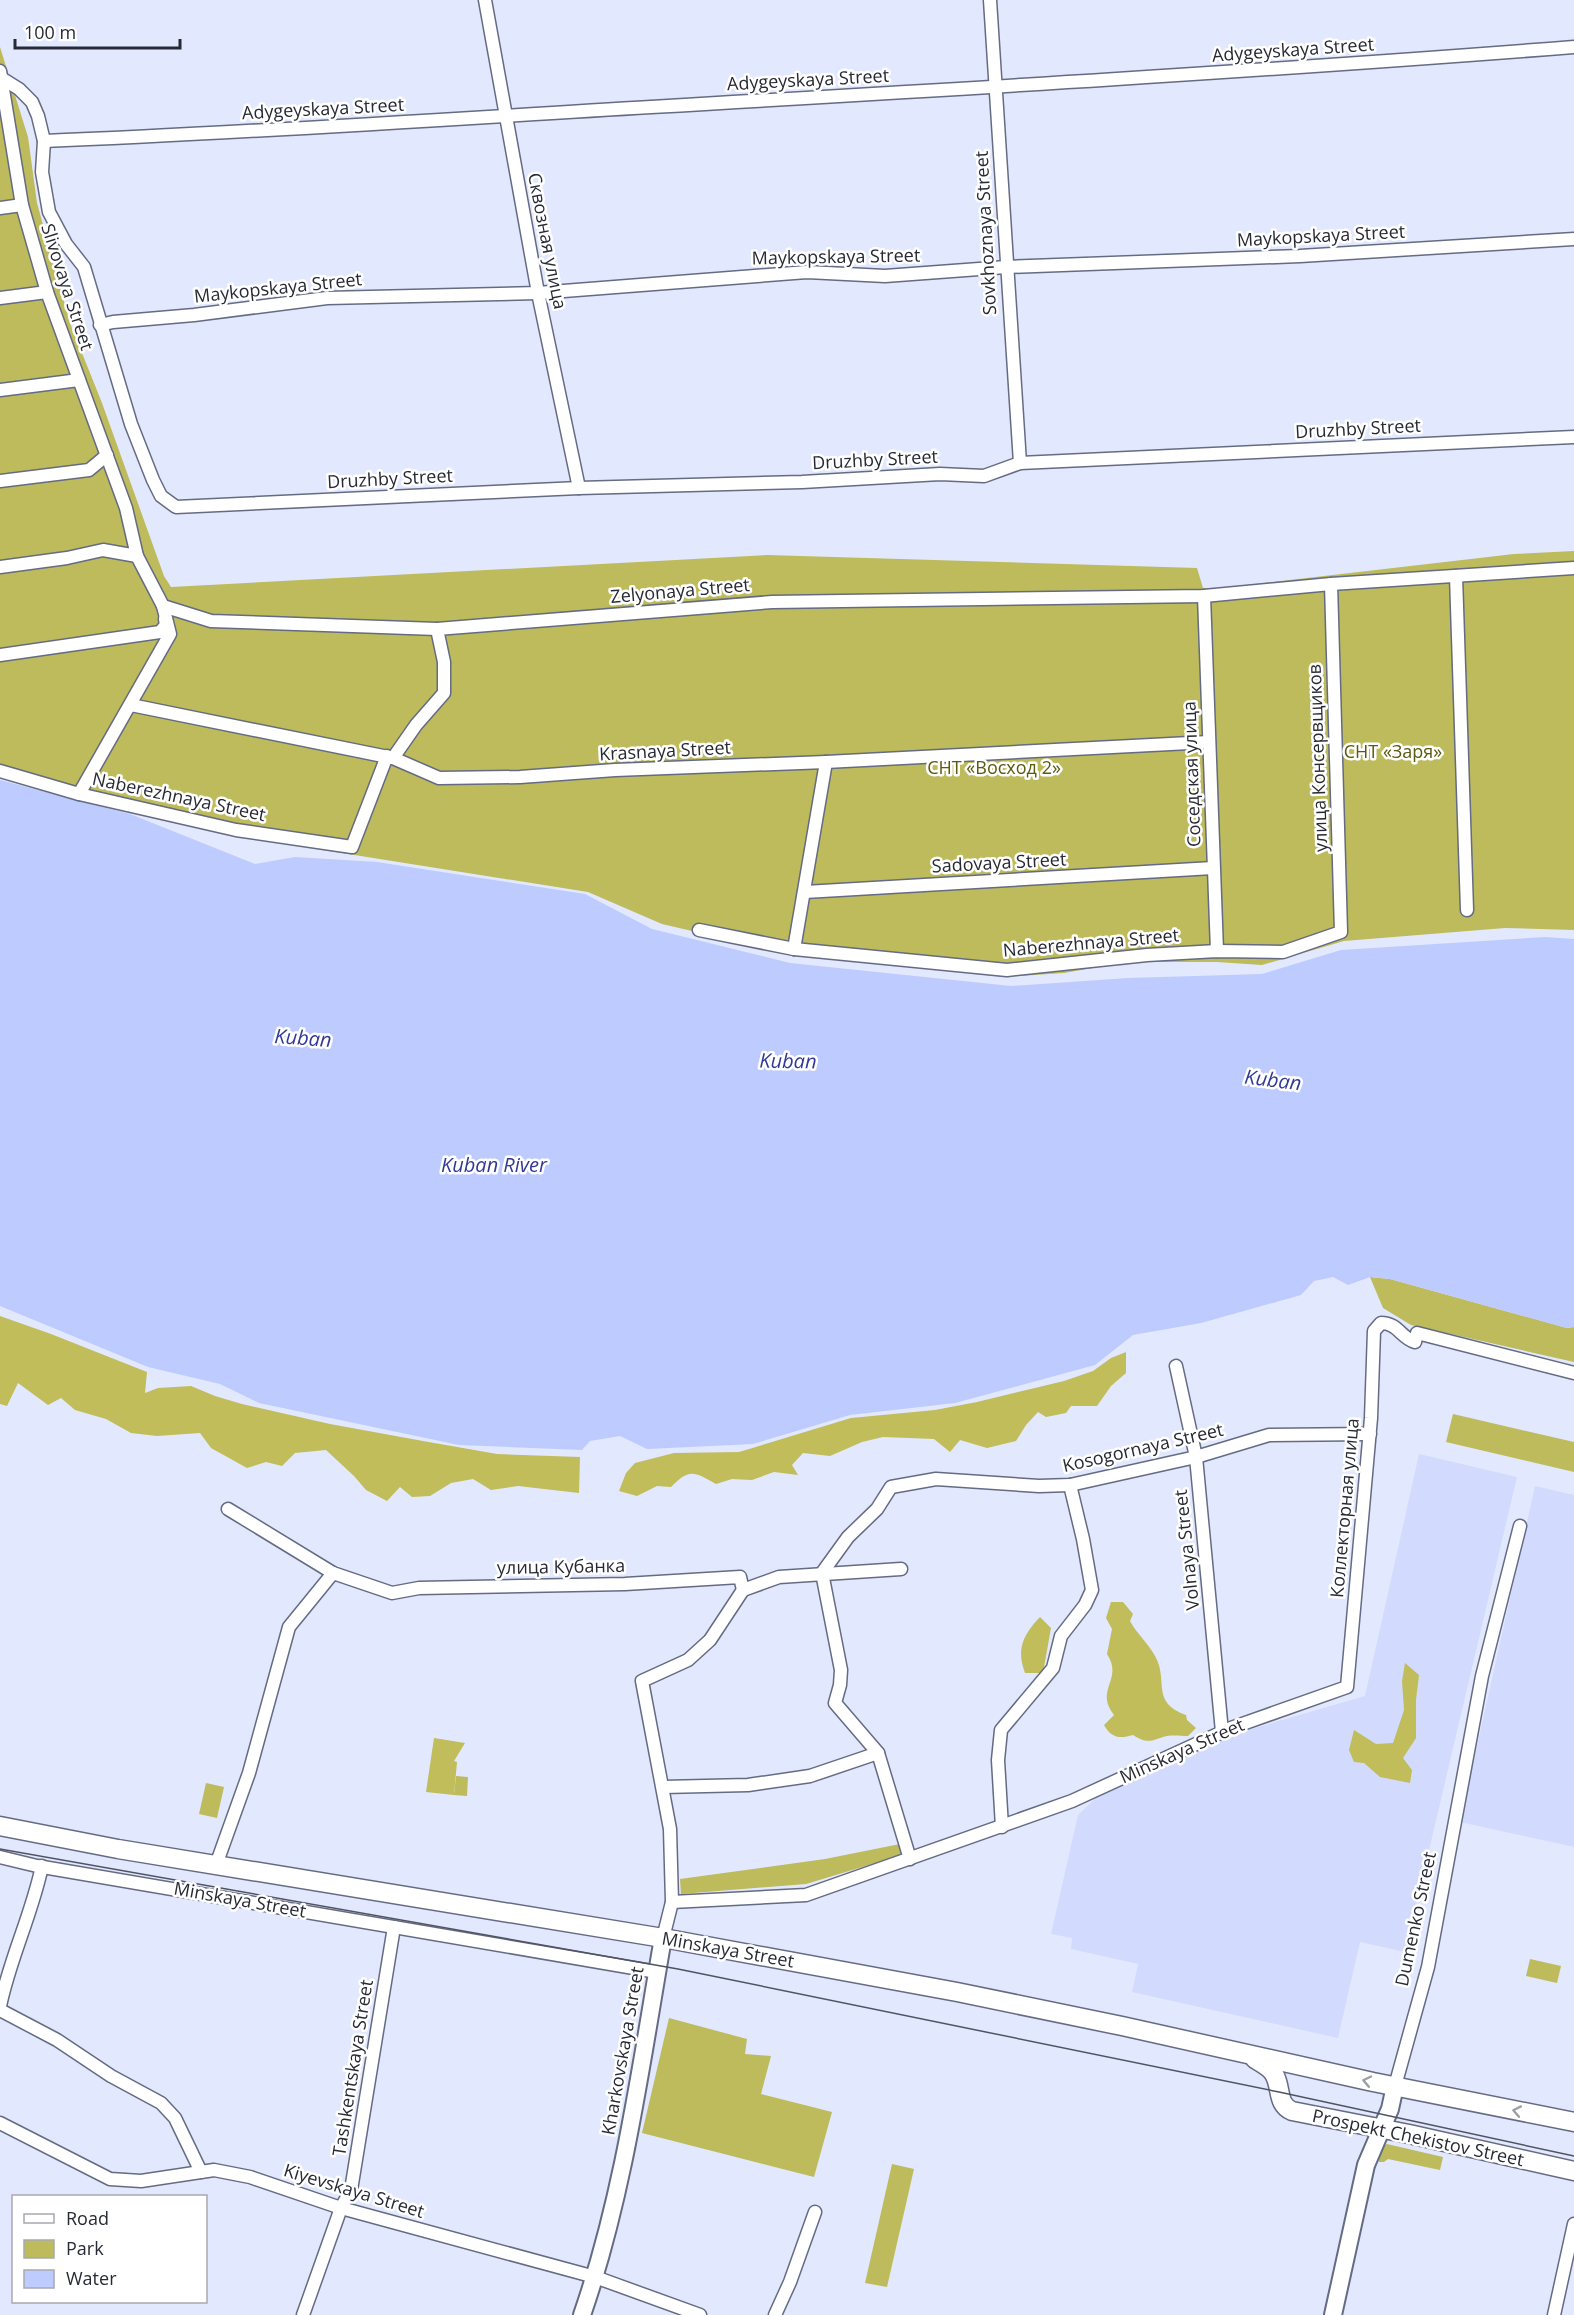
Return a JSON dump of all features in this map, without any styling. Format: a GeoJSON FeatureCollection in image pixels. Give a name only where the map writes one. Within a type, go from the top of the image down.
{"type":"FeatureCollection","features":[{"type":"Feature","properties":{"kind":"main road","name":"Minskaya Street"},"geometry":{"type":"LineString","coordinates":[[0,1826],[216,1865],[663,1938],[1022,2005],[1237,2052]]}},
{"type":"Feature","properties":{"kind":"main road"},"geometry":{"type":"LineString","coordinates":[[1237,2052],[1574,2122]]}},
{"type":"Feature","properties":{"kind":"main road","name":"Prospekt Chekistov Street"},"geometry":{"type":"LineString","coordinates":[[1237,2052],[1271,2070],[1282,2102],[1292,2111],[1574,2171]]}},
{"type":"Feature","properties":{"kind":"main road"},"geometry":{"type":"LineString","coordinates":[[1278,2085],[1291,2073],[1326,2072]]}},
{"type":"Feature","properties":{"kind":"street","name":"Сквозная улица"},"geometry":{"type":"LineString","coordinates":[[485,0],[538,293],[579,488]]}},
{"type":"Feature","properties":{"kind":"street","name":"Sovkhoznaya Street"},"geometry":{"type":"LineString","coordinates":[[990,0],[1020,464]]}},
{"type":"Feature","properties":{"kind":"street","name":"Adygeyskaya Street"},"geometry":{"type":"LineString","coordinates":[[44,141],[199,135],[996,88],[1310,68],[1574,47]]}},
{"type":"Feature","properties":{"kind":"street","name":"Slivovaya Street"},"geometry":{"type":"LineString","coordinates":[[1,75],[4,118],[22,205],[47,292],[126,508],[137,556],[163,606]]}},
{"type":"Feature","properties":{"kind":"street"},"geometry":{"type":"LineString","coordinates":[[1,75],[32,102],[38,116],[44,141],[42,172],[49,212],[66,244],[84,267],[100,325]]}},
{"type":"Feature","properties":{"kind":"street"},"geometry":{"type":"LineString","coordinates":[[0,208],[22,205]]}},
{"type":"Feature","properties":{"kind":"street","name":"Maykopskaya Street"},"geometry":{"type":"LineString","coordinates":[[100,325],[327,298],[538,293],[807,272],[885,276],[1006,267],[1300,256],[1574,239]]}},
{"type":"Feature","properties":{"kind":"street"},"geometry":{"type":"LineString","coordinates":[[0,298],[47,292]]}},
{"type":"Feature","properties":{"kind":"street","name":"Druzhby Street"},"geometry":{"type":"LineString","coordinates":[[100,325],[131,424],[153,480],[161,495],[176,507],[579,488],[801,482],[940,474],[976,477],[1020,464],[1574,437]]}},
{"type":"Feature","properties":{"kind":"street"},"geometry":{"type":"LineString","coordinates":[[0,390],[79,380]]}},
{"type":"Feature","properties":{"kind":"street"},"geometry":{"type":"LineString","coordinates":[[0,481],[89,470],[106,455]]}},
{"type":"Feature","properties":{"kind":"street"},"geometry":{"type":"LineString","coordinates":[[0,567],[67,558],[103,550],[137,556]]}},
{"type":"Feature","properties":{"kind":"street","name":"Zelyonaya Street"},"geometry":{"type":"LineString","coordinates":[[163,606],[211,621],[437,629],[772,602],[1204,596],[1331,584],[1574,568]]}},
{"type":"Feature","properties":{"kind":"street"},"geometry":{"type":"LineString","coordinates":[[1456,576],[1467,910]]}},
{"type":"Feature","properties":{"kind":"street","name":"улица Консервщиков"},"geometry":{"type":"LineString","coordinates":[[1331,584],[1341,932]]}},
{"type":"Feature","properties":{"kind":"street","name":"Соседская улица"},"geometry":{"type":"LineString","coordinates":[[1204,596],[1217,951]]}},
{"type":"Feature","properties":{"kind":"street"},"geometry":{"type":"LineString","coordinates":[[0,655],[160,632],[166,625],[163,606]]}},
{"type":"Feature","properties":{"kind":"street"},"geometry":{"type":"LineString","coordinates":[[79,794],[170,634],[163,606]]}},
{"type":"Feature","properties":{"kind":"street"},"geometry":{"type":"LineString","coordinates":[[390,757],[444,693],[444,662],[437,629]]}},
{"type":"Feature","properties":{"kind":"street","name":"Krasnaya Street"},"geometry":{"type":"LineString","coordinates":[[131,705],[390,757],[439,778],[520,777],[615,770],[826,762],[1209,742]]}},
{"type":"Feature","properties":{"kind":"street","name":"Naberezhnaya Street"},"geometry":{"type":"LineString","coordinates":[[0,771],[79,794],[236,830],[352,847],[390,757]]}},
{"type":"Feature","properties":{"kind":"street"},"geometry":{"type":"LineString","coordinates":[[794,949],[826,762]]}},
{"type":"Feature","properties":{"kind":"street","name":"Sadovaya Street"},"geometry":{"type":"LineString","coordinates":[[805,892],[1213,868]]}},
{"type":"Feature","properties":{"kind":"street","name":"Naberezhnaya Street"},"geometry":{"type":"LineString","coordinates":[[699,930],[794,949],[1007,970],[1147,955],[1217,951],[1283,952],[1341,932]]}},
{"type":"Feature","properties":{"kind":"street","name":"Коллекторная улица"},"geometry":{"type":"LineString","coordinates":[[1347,1687],[1370,1434],[1374,1331],[1381,1323],[1387,1323],[1400,1331],[1406,1340],[1415,1342],[1417,1333],[1574,1372]]}},
{"type":"Feature","properties":{"kind":"street","name":"Volnaya Street"},"geometry":{"type":"LineString","coordinates":[[1176,1366],[1196,1456],[1222,1731]]}},
{"type":"Feature","properties":{"kind":"street","name":"Kosogornaya Street"},"geometry":{"type":"LineString","coordinates":[[822,1573],[848,1537],[877,1509],[891,1487],[936,1479],[1039,1486],[1070,1485],[1196,1456],[1269,1435],[1370,1434]]}},
{"type":"Feature","properties":{"kind":"street"},"geometry":{"type":"LineString","coordinates":[[1002,1827],[998,1760],[1001,1730],[1053,1668],[1061,1636],[1085,1605],[1092,1590],[1070,1485]]}},
{"type":"Feature","properties":{"kind":"street","name":"улица Кубанка"},"geometry":{"type":"LineString","coordinates":[[228,1509],[333,1573],[392,1593],[419,1588],[625,1584],[740,1576],[743,1590]]}},
{"type":"Feature","properties":{"kind":"street","name":"Dumenko Street"},"geometry":{"type":"LineString","coordinates":[[1333,2315],[1366,2165],[1390,2109],[1428,1967],[1482,1676],[1520,1526]]}},
{"type":"Feature","properties":{"kind":"street"},"geometry":{"type":"LineString","coordinates":[[743,1590],[779,1577],[901,1569]]}},
{"type":"Feature","properties":{"kind":"street","name":"Minskaya Street"},"geometry":{"type":"LineString","coordinates":[[216,1865],[249,1773],[289,1627],[333,1573]]}},
{"type":"Feature","properties":{"kind":"street"},"geometry":{"type":"LineString","coordinates":[[822,1573],[841,1670],[835,1703],[878,1753],[910,1859]]}},
{"type":"Feature","properties":{"kind":"street","name":"Kharkovskaya Street"},"geometry":{"type":"LineString","coordinates":[[582,2315],[595,2277],[632,2120],[663,1938],[672,1902],[670,1829],[642,1681],[688,1660],[710,1640],[743,1590]]}},
{"type":"Feature","properties":{"kind":"street","name":"Minskaya Street"},"geometry":{"type":"LineString","coordinates":[[672,1902],[806,1895],[1072,1801],[1222,1731],[1347,1687]]}},
{"type":"Feature","properties":{"kind":"street"},"geometry":{"type":"LineString","coordinates":[[663,1787],[748,1785],[800,1777],[878,1753]]}},
{"type":"Feature","properties":{"kind":"street","name":"Minskaya Street"},"geometry":{"type":"LineString","coordinates":[[0,1857],[657,1972]]}},
{"type":"Feature","properties":{"kind":"street"},"geometry":{"type":"LineString","coordinates":[[42,1866],[37,1892],[3,1980],[0,2008],[57,2040],[111,2076],[161,2103],[175,2118],[201,2172]]}},
{"type":"Feature","properties":{"kind":"street","name":"Tashkentskaya Street"},"geometry":{"type":"LineString","coordinates":[[303,2315],[341,2208],[351,2190],[394,1927]]}},
{"type":"Feature","properties":{"kind":"street","name":"Kiyevskaya Street"},"geometry":{"type":"LineString","coordinates":[[0,2123],[110,2179],[141,2181],[214,2170],[250,2177],[341,2208],[595,2277],[700,2315]]}},
{"type":"Feature","properties":{"kind":"street"},"geometry":{"type":"LineString","coordinates":[[775,2315],[790,2282],[815,2211]]}},
{"type":"Feature","properties":{"kind":"street"},"geometry":{"type":"LineString","coordinates":[[1554,2315],[1574,2224]]}},
{"type":"Feature","properties":{"kind":"shaded area"},"geometry":{"type":"Polygon","coordinates":[[[0,1316],[147,1372],[145,1393],[158,1388],[191,1386],[242,1404],[330,1424],[423,1441],[497,1454],[580,1457],[579,1493],[518,1486],[491,1490],[473,1479],[451,1483],[430,1496],[412,1497],[400,1487],[387,1501],[366,1490],[326,1450],[295,1453],[282,1466],[266,1462],[247,1468],[211,1448],[200,1433],[157,1436],[131,1433],[106,1419],[75,1410],[61,1398],[48,1405],[18,1383],[7,1406],[0,1404],[0,1316]]]}},
{"type":"Feature","properties":{"kind":"shaded area"},"geometry":{"type":"Polygon","coordinates":[[[1126,1352],[1126,1373],[1111,1386],[1097,1406],[1071,1406],[1066,1413],[1046,1417],[1038,1412],[1016,1441],[987,1448],[960,1440],[950,1452],[934,1439],[883,1437],[862,1442],[830,1456],[803,1453],[792,1465],[798,1475],[774,1472],[752,1480],[732,1479],[716,1484],[692,1474],[683,1477],[671,1487],[657,1486],[637,1496],[619,1491],[626,1473],[635,1463],[674,1453],[739,1452],[851,1418],[935,1410],[977,1402],[1064,1381],[1093,1371],[1111,1358],[1126,1352]]]}},
{"type":"Feature","properties":{"kind":"shaded area"},"geometry":{"type":"Polygon","coordinates":[[[1419,1454],[1517,1477],[1405,1952],[1360,1942],[1338,2038],[1132,1992],[1138,1964],[1071,1949],[1072,1938],[1051,1934],[1078,1815],[1098,1796],[1217,1739],[1365,1696],[1419,1454]]]}},
{"type":"Feature","properties":{"kind":"shaded area"},"geometry":{"type":"Polygon","coordinates":[[[1535,1486],[1574,1495],[1574,1847],[1460,1822],[1535,1486]]]}},
{"type":"Feature","properties":{"kind":"shaded area"},"geometry":{"type":"Polygon","coordinates":[[[1111,1602],[1123,1602],[1133,1614],[1130,1621],[1152,1651],[1159,1665],[1164,1697],[1175,1710],[1186,1715],[1187,1720],[1196,1728],[1188,1736],[1167,1736],[1147,1741],[1133,1735],[1116,1736],[1110,1733],[1104,1725],[1114,1715],[1107,1698],[1112,1671],[1107,1654],[1112,1629],[1106,1618],[1111,1602]]]}},
{"type":"Feature","properties":{"kind":"shaded area"},"geometry":{"type":"Polygon","coordinates":[[[1040,1617],[1051,1628],[1043,1673],[1025,1673],[1021,1649],[1025,1636],[1040,1617]]]}},
{"type":"Feature","properties":{"kind":"shaded area"},"geometry":{"type":"Polygon","coordinates":[[[1405,1663],[1419,1675],[1416,1700],[1416,1738],[1403,1758],[1412,1770],[1410,1783],[1380,1777],[1364,1763],[1354,1762],[1349,1750],[1354,1730],[1376,1744],[1393,1743],[1404,1710],[1402,1681],[1405,1663]]]}},
{"type":"Feature","properties":{"kind":"shaded area"},"geometry":{"type":"Polygon","coordinates":[[[434,1738],[465,1743],[454,1761],[457,1762],[454,1795],[426,1792],[434,1738]]]}},
{"type":"Feature","properties":{"kind":"green space","name":"СНТ «Восход 2»"},"geometry":{"type":"Polygon","coordinates":[[[0,47],[28,137],[37,203],[70,323],[102,403],[164,576],[171,587],[767,555],[1197,568],[1203,588],[1212,589],[1514,554],[1574,551],[1574,930],[1505,928],[1344,941],[1262,965],[1217,962],[1127,962],[1064,973],[1004,977],[787,953],[662,924],[588,892],[235,836],[0,776],[0,47]]]}},
{"type":"Feature","properties":{"kind":"green space"},"geometry":{"type":"Polygon","coordinates":[[[1370,1277],[1390,1279],[1567,1328],[1574,1327],[1574,1362],[1411,1325],[1383,1308],[1370,1277]]]}},
{"type":"Feature","properties":{"kind":"green space"},"geometry":{"type":"Polygon","coordinates":[[[1453,1414],[1574,1442],[1574,1472],[1446,1442],[1453,1414]]]}},
{"type":"Feature","properties":{"kind":"green space"},"geometry":{"type":"Polygon","coordinates":[[[456,1776],[468,1777],[467,1796],[454,1795],[456,1776]]]}},
{"type":"Feature","properties":{"kind":"green space"},"geometry":{"type":"Polygon","coordinates":[[[206,1783],[224,1787],[217,1818],[199,1814],[206,1783]]]}},
{"type":"Feature","properties":{"kind":"green space"},"geometry":{"type":"Polygon","coordinates":[[[900,1844],[902,1855],[806,1884],[681,1894],[680,1879],[825,1859],[900,1844]]]}},
{"type":"Feature","properties":{"kind":"green space"},"geometry":{"type":"Polygon","coordinates":[[[1530,1959],[1561,1966],[1557,1983],[1526,1976],[1530,1959]]]}},
{"type":"Feature","properties":{"kind":"green space"},"geometry":{"type":"Polygon","coordinates":[[[669,2018],[747,2039],[745,2054],[771,2056],[761,2094],[832,2112],[814,2177],[642,2133],[669,2018]]]}},
{"type":"Feature","properties":{"kind":"green space"},"geometry":{"type":"Polygon","coordinates":[[[1387,2144],[1443,2157],[1440,2170],[1388,2159],[1379,2162],[1378,2155],[1383,2146],[1387,2144]]]}},
{"type":"Feature","properties":{"kind":"green space"},"geometry":{"type":"Polygon","coordinates":[[[892,2164],[914,2169],[887,2287],[865,2283],[892,2164]]]}},
{"type":"Feature","properties":{"kind":"water","name":"Kuban River"},"geometry":{"type":"Polygon","coordinates":[[[0,780],[130,814],[255,864],[295,857],[377,862],[585,894],[652,929],[790,963],[1011,986],[1128,978],[1262,974],[1341,950],[1545,937],[1574,939],[1574,1327],[1567,1328],[1390,1279],[1370,1277],[1348,1285],[1333,1277],[1314,1281],[1301,1295],[1201,1323],[1133,1335],[1095,1365],[955,1403],[850,1415],[753,1444],[647,1449],[620,1436],[590,1441],[582,1450],[459,1445],[259,1403],[220,1384],[148,1367],[0,1306],[0,780]]]}},
{"type":"Feature","properties":{"kind":"tram line"},"geometry":{"type":"LineString","coordinates":[[0,1849],[678,1969],[1279,2092],[1574,2156]]}},
{"type":"Feature","properties":{"kind":"park label","name":"СНТ «Заря»"},"geometry":{"type":"Point","coordinates":[1393,752]}},
{"type":"Feature","properties":{"kind":"water label","name":"Kuban"},"geometry":{"type":"Point","coordinates":[303,1038]}},
{"type":"Feature","properties":{"kind":"water label","name":"Kuban"},"geometry":{"type":"Point","coordinates":[788,1061]}},
{"type":"Feature","properties":{"kind":"water label","name":"Kuban"},"geometry":{"type":"Point","coordinates":[1273,1080]}}]}
